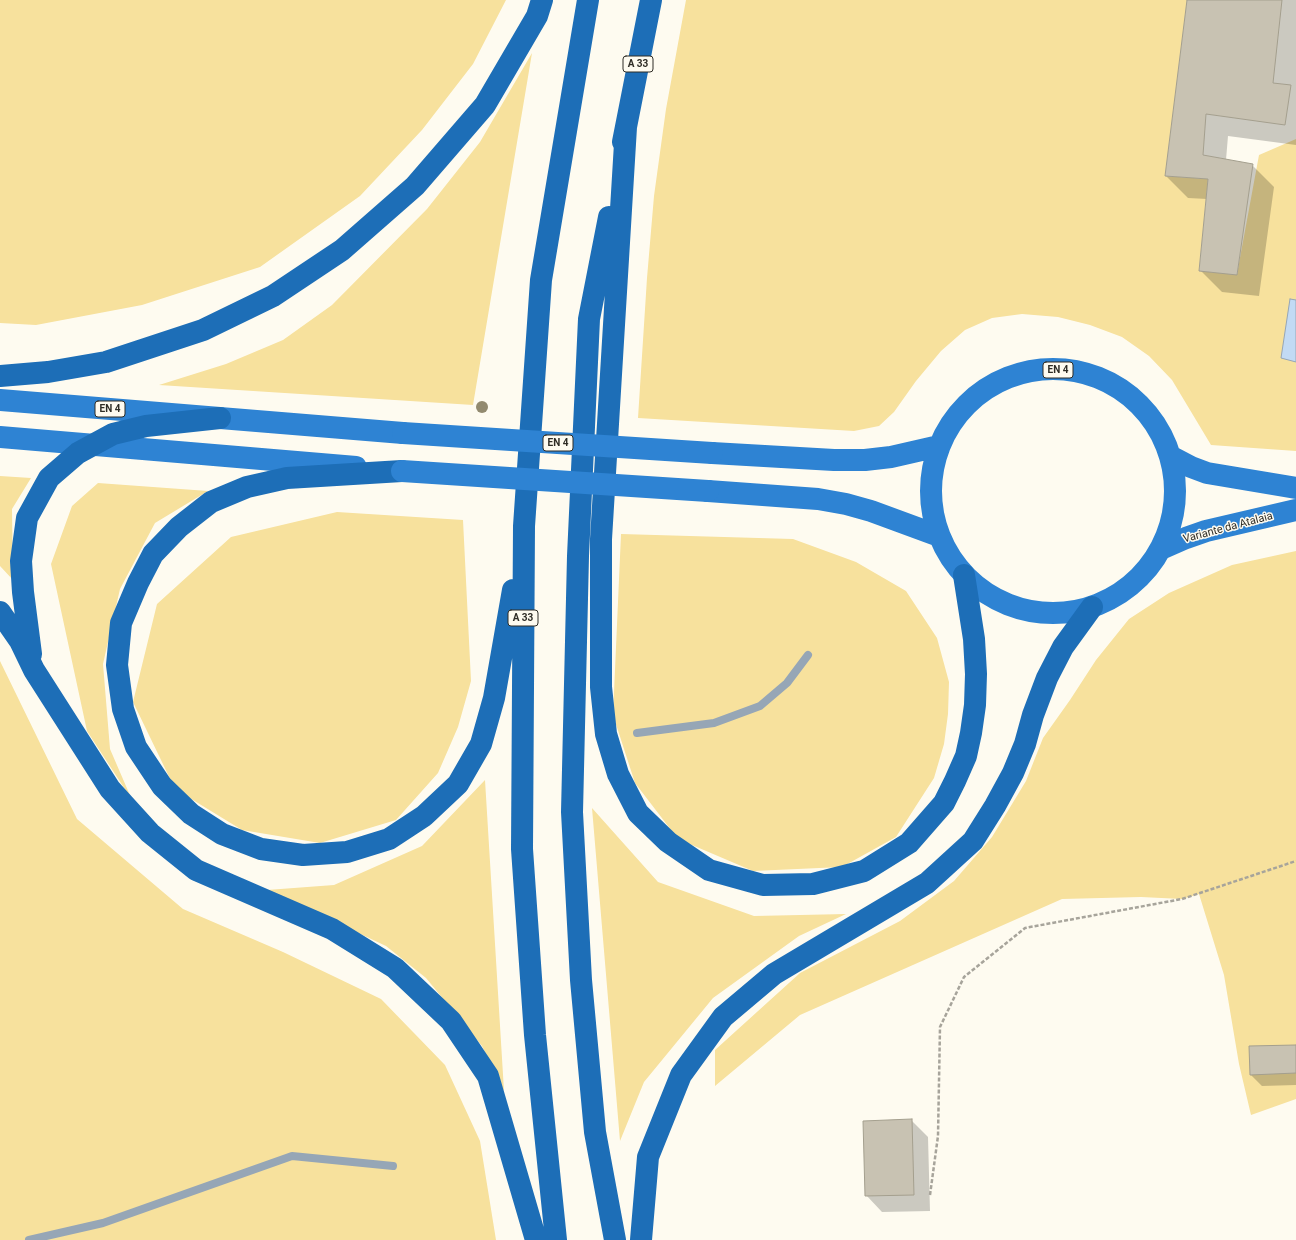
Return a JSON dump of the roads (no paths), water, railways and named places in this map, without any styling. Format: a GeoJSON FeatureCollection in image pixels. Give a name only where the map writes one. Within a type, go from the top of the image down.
{"type":"FeatureCollection","features":[{"type":"Feature","properties":{"kind":"highway"},"geometry":{"type":"LineString","coordinates":[[0,376],[48,372],[106,362],[203,330],[273,296],[342,250],[415,186],[485,104],[537,16],[542,0]]}},
{"type":"Feature","properties":{"kind":"highway","name":"A 33"},"geometry":{"type":"LineString","coordinates":[[556,1240],[535,1035],[522,849],[524,526],[541,280],[588,0]]}},
{"type":"Feature","properties":{"kind":"highway","name":"A 33"},"geometry":{"type":"LineString","coordinates":[[614,1240],[595,1132],[581,980],[572,812],[578,556],[589,319],[651,0]]}},
{"type":"Feature","properties":{"kind":"highway"},"geometry":{"type":"LineString","coordinates":[[626,127],[601,539],[601,687],[606,734],[618,774],[638,813],[668,842],[709,870],[763,885],[813,884],[864,871],[909,843],[944,803],[966,756],[971,733],[975,705],[976,667],[974,639],[964,575]]}},
{"type":"Feature","properties":{"kind":"highway"},"geometry":{"type":"LineString","coordinates":[[34,670],[23,592],[21,561],[27,518],[49,478],[78,453],[113,434],[146,426],[220,418]]}},
{"type":"Feature","properties":{"kind":"highway"},"geometry":{"type":"LineString","coordinates":[[402,471],[287,478],[247,487],[211,502],[179,527],[153,554],[138,583],[121,622],[117,665],[122,709],[136,747],[162,786],[191,814],[222,834],[261,849],[303,855],[347,852],[389,839],[424,816],[458,784],[481,744],[494,698],[524,526]]}},
{"type":"Feature","properties":{"kind":"highway"},"geometry":{"type":"LineString","coordinates":[[641,1240],[648,1157],[681,1075],[723,1017],[774,974],[927,883],[973,841],[995,806],[1013,773],[1025,744],[1033,715],[1047,678],[1063,647],[1092,607]]}},
{"type":"Feature","properties":{"kind":"highway"},"geometry":{"type":"LineString","coordinates":[[0,612],[20,641],[34,670],[110,789],[150,833],[196,870],[332,929],[395,968],[451,1022],[488,1076],[536,1240]]}},
{"type":"Feature","properties":{"kind":"main road","name":"Variante da Atalaia"},"geometry":{"type":"LineString","coordinates":[[1046,369],[1070,370],[1092,376],[1113,385],[1132,398],[1148,415],[1161,434],[1170,456],[1175,479],[1175,503],[1170,526],[1161,549],[1148,568],[1132,584],[1113,598],[1092,607],[1069,612],[1046,613],[1023,610],[1001,602],[981,590],[964,575],[949,557],[939,536],[932,514],[930,491],[933,468],[939,446],[950,426],[964,407],[988,388],[1001,380],[1024,373],[1046,369]]}},
{"type":"Feature","properties":{"kind":"main road","name":"EN 4"},"geometry":{"type":"LineString","coordinates":[[0,400],[403,433],[834,460],[865,460],[891,457],[939,446]]}},
{"type":"Feature","properties":{"kind":"main road"},"geometry":{"type":"LineString","coordinates":[[0,437],[402,471],[818,500],[846,504],[870,511],[939,536]]}},
{"type":"Feature","properties":{"kind":"main road"},"geometry":{"type":"LineString","coordinates":[[1170,456],[1191,467],[1207,473],[1296,488]]}},
{"type":"Feature","properties":{"kind":"main road","name":"Variante da Atalaia"},"geometry":{"type":"LineString","coordinates":[[1161,549],[1206,531],[1296,510]]}},
{"type":"Feature","properties":{"kind":"water"},"geometry":{"type":"Polygon","coordinates":[[[1290,299],[1296,300],[1296,362],[1281,358],[1290,299]]]}},
{"type":"Feature","properties":{"kind":"waterway"},"geometry":{"type":"LineString","coordinates":[[637,733],[714,723],[760,706],[787,683],[808,655]]}},
{"type":"Feature","properties":{"kind":"waterway"},"geometry":{"type":"LineString","coordinates":[[29,1240],[103,1223],[292,1156],[393,1166]]}}]}
